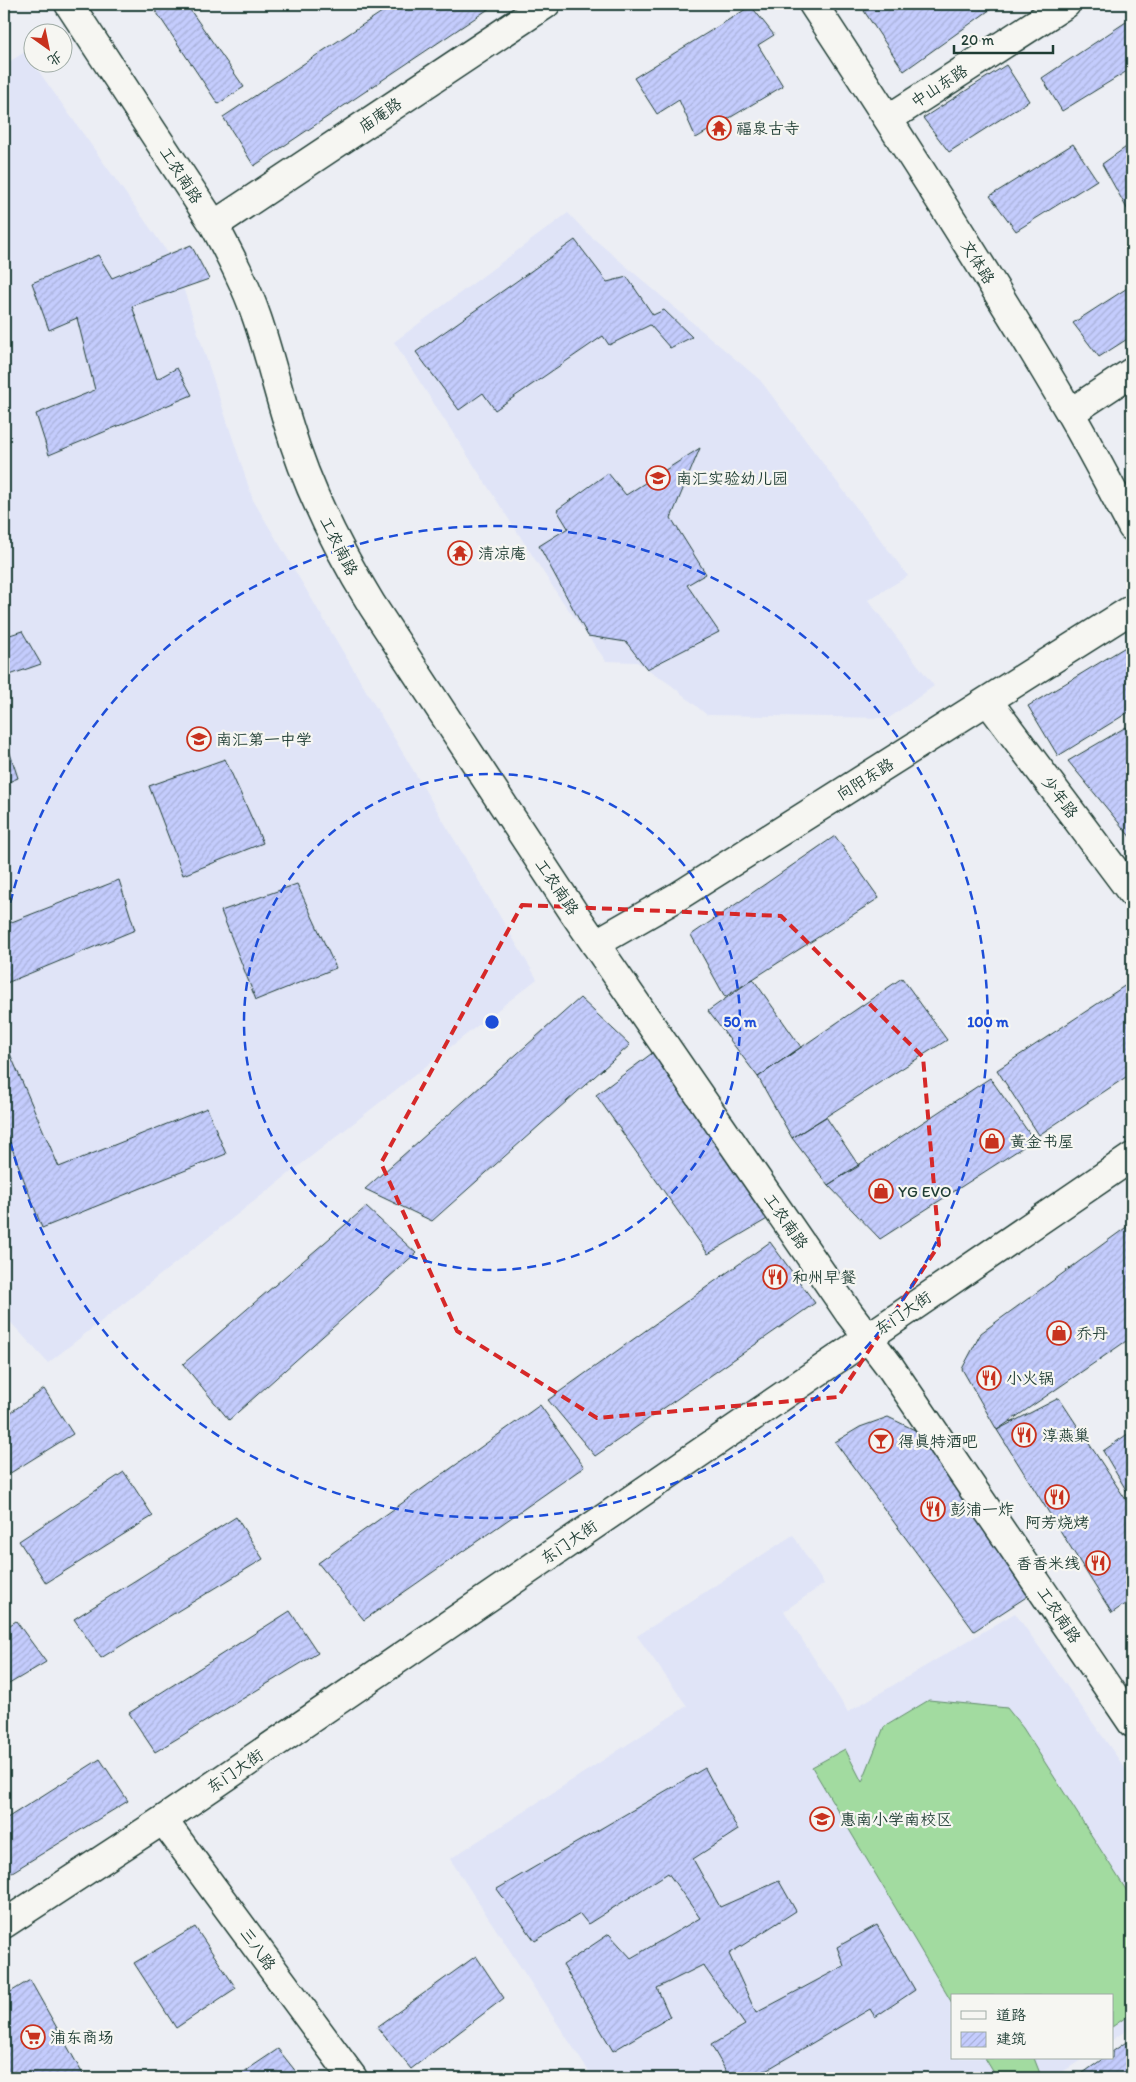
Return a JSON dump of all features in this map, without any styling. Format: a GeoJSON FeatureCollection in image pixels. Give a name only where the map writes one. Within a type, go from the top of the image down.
{"type":"FeatureCollection","features":[{"type":"Feature","properties":{"kind":"street","name":"工农南路"},"geometry":{"type":"LineString","coordinates":[[69,4],[214,225],[234,262],[251,300],[288,424],[306,476],[346,562],[413,670],[595,944],[849,1313],[891,1368],[1132,1723]]}},
{"type":"Feature","properties":{"kind":"street","name":"庙庵路"},"geometry":{"type":"LineString","coordinates":[[214,225],[546,4]]}},
{"type":"Feature","properties":{"kind":"street","name":"文体路"},"geometry":{"type":"LineString","coordinates":[[813,4],[1008,309],[1070,413],[1132,527]]}},
{"type":"Feature","properties":{"kind":"street","name":"中山东路"},"geometry":{"type":"LineString","coordinates":[[888,119],[1066,4]]}},
{"type":"Feature","properties":{"kind":"street"},"geometry":{"type":"LineString","coordinates":[[1070,413],[1132,372]]}},
{"type":"Feature","properties":{"kind":"street","name":"向阳东路"},"geometry":{"type":"LineString","coordinates":[[595,944],[685,892],[1132,609]]}},
{"type":"Feature","properties":{"kind":"street","name":"少年路"},"geometry":{"type":"LineString","coordinates":[[988,701],[1132,893]]}},
{"type":"Feature","properties":{"kind":"street","name":"东门大街"},"geometry":{"type":"LineString","coordinates":[[4,1924],[163,1820],[1132,1156]]}},
{"type":"Feature","properties":{"kind":"street","name":"三八路"},"geometry":{"type":"LineString","coordinates":[[163,1820],[353,2078]]}},
{"type":"Feature","properties":{"kind":"highlighted area"},"geometry":{"type":"Polygon","coordinates":[[[522,905],[781,916],[923,1057],[939,1245],[838,1397],[597,1418],[457,1331],[381,1163],[522,905]]]}},
{"type":"Feature","properties":{"kind":"shaded area","name":"南汇第一中学"},"geometry":{"type":"Polygon","coordinates":[[[22,54],[22,72],[39,72],[175,263],[253,500],[537,979],[48,1363],[4,1315],[4,65],[22,54]]]}},
{"type":"Feature","properties":{"kind":"shaded area","name":"南汇实验幼儿园"},"geometry":{"type":"Polygon","coordinates":[[[568,213],[587,233],[760,380],[908,576],[868,600],[934,686],[889,718],[707,715],[671,685],[637,662],[606,661],[558,595],[394,342],[568,213]]]}},
{"type":"Feature","properties":{"kind":"shaded area","name":"惠南小学南校区"},"geometry":{"type":"Polygon","coordinates":[[[793,1535],[824,1584],[784,1611],[848,1712],[1015,1613],[1132,1778],[1132,2027],[1114,2039],[1114,1994],[951,1994],[951,2060],[1081,2060],[1053,2078],[593,2078],[450,1859],[687,1706],[637,1636],[793,1535]]]}},
{"type":"Feature","properties":{"kind":"green space"},"geometry":{"type":"Polygon","coordinates":[[[929,1700],[1007,1708],[1023,1728],[1132,1899],[1132,2013],[1114,2026],[1114,1994],[951,1994],[951,2001],[812,1767],[845,1749],[862,1782],[884,1727],[929,1700]]]}},
{"type":"Feature","properties":{"kind":"green space"},"geometry":{"type":"Polygon","coordinates":[[[986,2060],[1035,2060],[1041,2076],[1037,2078],[997,2078],[986,2060]]]}},
{"type":"Feature","properties":{"kind":"building"},"geometry":{"type":"Polygon","coordinates":[[[151,4],[186,4],[244,87],[218,104],[151,4]]]}},
{"type":"Feature","properties":{"kind":"building"},"geometry":{"type":"Polygon","coordinates":[[[394,4],[496,4],[254,166],[223,117],[394,4]]]}},
{"type":"Feature","properties":{"kind":"building"},"geometry":{"type":"Polygon","coordinates":[[[875,4],[998,4],[904,71],[864,11],[875,4]]]}},
{"type":"Feature","properties":{"kind":"building"},"geometry":{"type":"Polygon","coordinates":[[[751,6],[774,35],[758,45],[783,86],[696,138],[679,100],[657,114],[634,78],[751,6]]]}},
{"type":"Feature","properties":{"kind":"building"},"geometry":{"type":"Polygon","coordinates":[[[1132,18],[1132,68],[1062,111],[1042,78],[1132,18]]]}},
{"type":"Feature","properties":{"kind":"building"},"geometry":{"type":"Polygon","coordinates":[[[1006,65],[1029,101],[949,152],[923,118],[1006,65]]]}},
{"type":"Feature","properties":{"kind":"building"},"geometry":{"type":"Polygon","coordinates":[[[1132,143],[1132,212],[1130,214],[1102,164],[1132,143]]]}},
{"type":"Feature","properties":{"kind":"building"},"geometry":{"type":"Polygon","coordinates":[[[1073,144],[1097,180],[1016,231],[990,196],[1073,144]]]}},
{"type":"Feature","properties":{"kind":"building"},"geometry":{"type":"Polygon","coordinates":[[[575,240],[607,282],[627,277],[653,315],[664,310],[692,337],[670,348],[650,325],[609,345],[603,336],[495,410],[483,393],[459,410],[416,352],[575,240]]]}},
{"type":"Feature","properties":{"kind":"building"},"geometry":{"type":"Polygon","coordinates":[[[191,245],[209,279],[132,306],[157,379],[177,368],[192,395],[49,455],[36,414],[95,390],[77,318],[49,330],[32,283],[98,255],[112,278],[191,245]]]}},
{"type":"Feature","properties":{"kind":"building"},"geometry":{"type":"Polygon","coordinates":[[[1132,285],[1132,336],[1099,357],[1073,323],[1132,285]]]}},
{"type":"Feature","properties":{"kind":"building"},"geometry":{"type":"Polygon","coordinates":[[[700,448],[671,518],[706,574],[687,585],[719,632],[647,669],[626,642],[588,636],[539,546],[568,528],[557,510],[608,473],[626,495],[700,448]]]}},
{"type":"Feature","properties":{"kind":"building"},"geometry":{"type":"Polygon","coordinates":[[[22,631],[41,664],[4,677],[4,637],[22,631]]]}},
{"type":"Feature","properties":{"kind":"building"},"geometry":{"type":"Polygon","coordinates":[[[1132,643],[1132,710],[1058,756],[1028,706],[1132,643]]]}},
{"type":"Feature","properties":{"kind":"building"},"geometry":{"type":"Polygon","coordinates":[[[1126,727],[1132,737],[1132,839],[1068,761],[1126,727]]]}},
{"type":"Feature","properties":{"kind":"building"},"geometry":{"type":"Polygon","coordinates":[[[4,735],[18,778],[4,784],[4,735]]]}},
{"type":"Feature","properties":{"kind":"building"},"geometry":{"type":"Polygon","coordinates":[[[225,759],[263,843],[183,875],[149,786],[225,759]]]}},
{"type":"Feature","properties":{"kind":"building"},"geometry":{"type":"Polygon","coordinates":[[[835,836],[879,898],[725,997],[691,935],[835,836]]]}},
{"type":"Feature","properties":{"kind":"building"},"geometry":{"type":"Polygon","coordinates":[[[119,880],[135,930],[4,984],[4,925],[119,880]]]}},
{"type":"Feature","properties":{"kind":"building"},"geometry":{"type":"Polygon","coordinates":[[[297,884],[336,968],[256,1000],[221,911],[297,884]]]}},
{"type":"Feature","properties":{"kind":"building"},"geometry":{"type":"Polygon","coordinates":[[[902,978],[947,1040],[792,1138],[758,1077],[902,978]]]}},
{"type":"Feature","properties":{"kind":"building"},"geometry":{"type":"Polygon","coordinates":[[[753,979],[801,1047],[758,1077],[708,1011],[753,979]]]}},
{"type":"Feature","properties":{"kind":"building"},"geometry":{"type":"Polygon","coordinates":[[[1132,981],[1132,1073],[1039,1135],[997,1070],[1132,981]]]}},
{"type":"Feature","properties":{"kind":"building"},"geometry":{"type":"Polygon","coordinates":[[[580,998],[630,1045],[432,1221],[365,1189],[580,998]]]}},
{"type":"Feature","properties":{"kind":"building"},"geometry":{"type":"Polygon","coordinates":[[[4,1040],[59,1167],[207,1108],[226,1154],[42,1228],[4,1127],[4,1040]]]}},
{"type":"Feature","properties":{"kind":"building"},"geometry":{"type":"Polygon","coordinates":[[[655,1051],[769,1218],[708,1254],[596,1095],[655,1051]]]}},
{"type":"Feature","properties":{"kind":"building"},"geometry":{"type":"Polygon","coordinates":[[[990,1078],[1034,1140],[880,1239],[828,1185],[990,1078]]]}},
{"type":"Feature","properties":{"kind":"building"},"geometry":{"type":"Polygon","coordinates":[[[826,1117],[859,1166],[828,1185],[792,1138],[826,1117]]]}},
{"type":"Feature","properties":{"kind":"building"},"geometry":{"type":"Polygon","coordinates":[[[366,1207],[416,1253],[229,1420],[183,1364],[366,1207]]]}},
{"type":"Feature","properties":{"kind":"building"},"geometry":{"type":"Polygon","coordinates":[[[1132,1223],[1132,1337],[997,1430],[962,1369],[981,1333],[1132,1223]]]}},
{"type":"Feature","properties":{"kind":"building"},"geometry":{"type":"Polygon","coordinates":[[[770,1242],[815,1303],[595,1456],[548,1400],[770,1242]]]}},
{"type":"Feature","properties":{"kind":"building"},"geometry":{"type":"Polygon","coordinates":[[[44,1389],[73,1434],[4,1477],[4,1417],[44,1389]]]}},
{"type":"Feature","properties":{"kind":"building"},"geometry":{"type":"Polygon","coordinates":[[[1059,1398],[1132,1509],[1132,1599],[1112,1613],[997,1430],[1059,1398]]]}},
{"type":"Feature","properties":{"kind":"building"},"geometry":{"type":"Polygon","coordinates":[[[540,1405],[584,1467],[364,1620],[318,1563],[540,1405]]]}},
{"type":"Feature","properties":{"kind":"building"},"geometry":{"type":"Polygon","coordinates":[[[888,1417],[917,1431],[1028,1596],[974,1631],[835,1442],[860,1427],[888,1417]]]}},
{"type":"Feature","properties":{"kind":"building"},"geometry":{"type":"Polygon","coordinates":[[[1132,1431],[1132,1500],[1103,1451],[1132,1431]]]}},
{"type":"Feature","properties":{"kind":"building"},"geometry":{"type":"Polygon","coordinates":[[[124,1472],[153,1516],[46,1583],[19,1541],[124,1472]]]}},
{"type":"Feature","properties":{"kind":"building"},"geometry":{"type":"Polygon","coordinates":[[[236,1517],[263,1559],[101,1658],[74,1619],[236,1517]]]}},
{"type":"Feature","properties":{"kind":"building"},"geometry":{"type":"Polygon","coordinates":[[[290,1611],[318,1653],[155,1752],[129,1713],[290,1611]]]}},
{"type":"Feature","properties":{"kind":"building"},"geometry":{"type":"Polygon","coordinates":[[[16,1621],[46,1662],[4,1687],[4,1629],[16,1621]]]}},
{"type":"Feature","properties":{"kind":"building"},"geometry":{"type":"Polygon","coordinates":[[[100,1759],[128,1801],[4,1877],[4,1820],[100,1759]]]}},
{"type":"Feature","properties":{"kind":"building"},"geometry":{"type":"Polygon","coordinates":[[[705,1768],[738,1830],[693,1859],[720,1907],[779,1881],[796,1911],[729,1954],[756,2013],[844,1966],[837,1947],[877,1925],[915,1990],[875,2017],[870,2009],[753,2078],[730,2078],[711,2045],[745,2025],[703,1965],[657,1988],[670,2017],[613,2051],[563,1965],[609,1934],[631,1958],[700,1918],[668,1873],[588,1924],[580,1914],[535,1941],[497,1889],[705,1768]]]}},
{"type":"Feature","properties":{"kind":"building"},"geometry":{"type":"Polygon","coordinates":[[[195,1927],[236,1988],[176,2028],[134,1963],[195,1927]]]}},
{"type":"Feature","properties":{"kind":"building"},"geometry":{"type":"Polygon","coordinates":[[[476,1956],[504,1998],[411,2069],[377,2027],[476,1956]]]}},
{"type":"Feature","properties":{"kind":"building","name":"浦东商场"},"geometry":{"type":"Polygon","coordinates":[[[30,1980],[85,2078],[4,2078],[4,1996],[30,1980]]]}},
{"type":"Feature","properties":{"kind":"building"},"geometry":{"type":"Polygon","coordinates":[[[1132,2038],[1132,2078],[1076,2078],[1101,2060],[1114,2060],[1114,2051],[1132,2038]]]}},
{"type":"Feature","properties":{"kind":"building"},"geometry":{"type":"Polygon","coordinates":[[[278,2049],[301,2078],[235,2078],[278,2049]]]}},
{"type":"Feature","properties":{"kind":"place","name":"福泉古寺"},"geometry":{"type":"Point","coordinates":[719,128]}},
{"type":"Feature","properties":{"kind":"place","name":"南汇实验幼儿园"},"geometry":{"type":"Point","coordinates":[658,478]}},
{"type":"Feature","properties":{"kind":"place","name":"清凉庵"},"geometry":{"type":"Point","coordinates":[460,553]}},
{"type":"Feature","properties":{"kind":"place","name":"南汇第一中学"},"geometry":{"type":"Point","coordinates":[199,739]}},
{"type":"Feature","properties":{"kind":"place","name":"黄金书屋"},"geometry":{"type":"Point","coordinates":[992,1141]}},
{"type":"Feature","properties":{"kind":"place","name":"YG EVO"},"geometry":{"type":"Point","coordinates":[881,1191]}},
{"type":"Feature","properties":{"kind":"place","name":"和州早餐"},"geometry":{"type":"Point","coordinates":[775,1277]}},
{"type":"Feature","properties":{"kind":"place","name":"乔丹"},"geometry":{"type":"Point","coordinates":[1059,1333]}},
{"type":"Feature","properties":{"kind":"place","name":"小火锅"},"geometry":{"type":"Point","coordinates":[989,1378]}},
{"type":"Feature","properties":{"kind":"place","name":"淳燕巢"},"geometry":{"type":"Point","coordinates":[1024,1435]}},
{"type":"Feature","properties":{"kind":"place","name":"得真特酒吧"},"geometry":{"type":"Point","coordinates":[881,1441]}},
{"type":"Feature","properties":{"kind":"place","name":"阿芳烧烤"},"geometry":{"type":"Point","coordinates":[1057,1497]}},
{"type":"Feature","properties":{"kind":"place","name":"彭浦一炸"},"geometry":{"type":"Point","coordinates":[933,1509]}},
{"type":"Feature","properties":{"kind":"place","name":"香香米线"},"geometry":{"type":"Point","coordinates":[1098,1563]}},
{"type":"Feature","properties":{"kind":"place","name":"惠南小学南校区"},"geometry":{"type":"Point","coordinates":[822,1819]}},
{"type":"Feature","properties":{"kind":"place","name":"浦东商场"},"geometry":{"type":"Point","coordinates":[33,2037]}}]}
